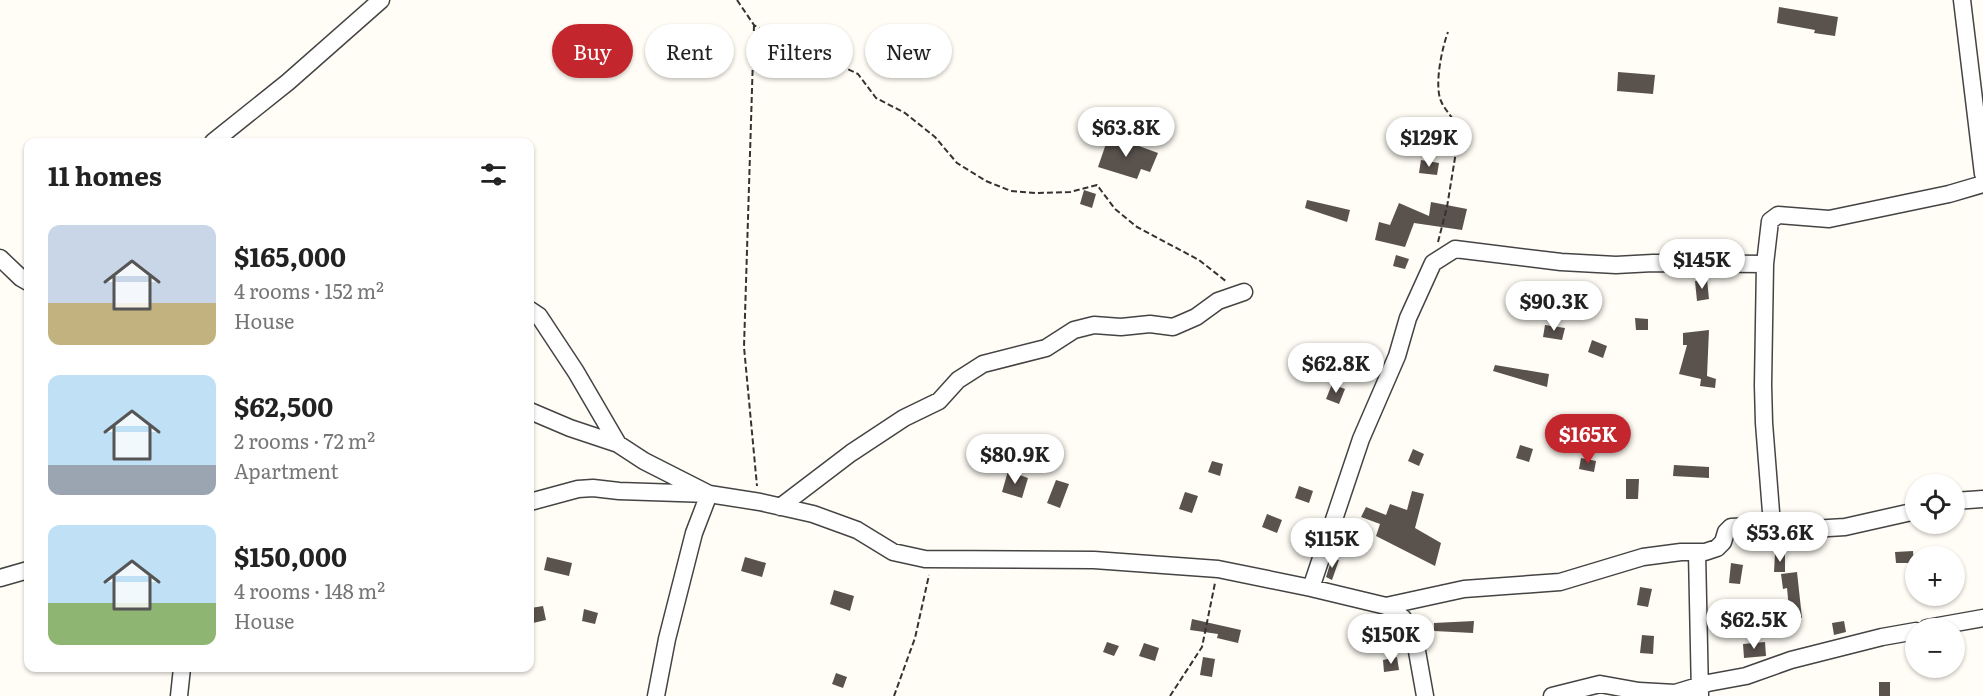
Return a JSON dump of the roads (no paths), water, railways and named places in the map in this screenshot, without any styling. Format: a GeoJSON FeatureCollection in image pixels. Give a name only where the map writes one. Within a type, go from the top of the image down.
{"type":"FeatureCollection","features":[{"type":"Feature","properties":{"kind":"street"},"geometry":{"type":"LineString","coordinates":[[218,138],[288,82],[381,0]]}},
{"type":"Feature","properties":{"kind":"street"},"geometry":{"type":"LineString","coordinates":[[1962,0],[1983,174]]}},
{"type":"Feature","properties":{"kind":"street"},"geometry":{"type":"LineString","coordinates":[[1772,525],[1764,423],[1765,264],[1770,221],[1778,215],[1829,219],[1928,199],[1983,184]]}},
{"type":"Feature","properties":{"kind":"street"},"geometry":{"type":"LineString","coordinates":[[1311,588],[1361,439],[1397,356],[1408,318],[1433,263],[1455,249],[1561,262],[1616,265],[1765,264]]}},
{"type":"Feature","properties":{"kind":"street"},"geometry":{"type":"LineString","coordinates":[[0,258],[24,280]]}},
{"type":"Feature","properties":{"kind":"street"},"geometry":{"type":"LineString","coordinates":[[780,507],[851,453],[904,418],[939,401],[958,380],[983,364],[1046,348],[1074,330],[1094,325],[1121,327],[1150,324],[1173,327],[1196,317],[1218,301],[1244,292]]}},
{"type":"Feature","properties":{"kind":"street"},"geometry":{"type":"LineString","coordinates":[[534,313],[539,316],[576,372],[618,444]]}},
{"type":"Feature","properties":{"kind":"street"},"geometry":{"type":"LineString","coordinates":[[534,413],[618,444],[644,461],[709,494]]}},
{"type":"Feature","properties":{"kind":"street"},"geometry":{"type":"LineString","coordinates":[[534,501],[578,489],[593,488],[709,494],[813,514],[857,530],[893,552],[936,559],[1094,560],[1218,568],[1311,588],[1386,606],[1403,618],[1415,640],[1425,696]]}},
{"type":"Feature","properties":{"kind":"street"},"geometry":{"type":"LineString","coordinates":[[656,696],[667,639],[694,532],[709,494]]}},
{"type":"Feature","properties":{"kind":"street"},"geometry":{"type":"LineString","coordinates":[[1965,500],[1983,499]]}},
{"type":"Feature","properties":{"kind":"street"},"geometry":{"type":"LineString","coordinates":[[1386,606],[1464,589],[1560,582],[1643,557],[1717,548],[1731,527],[1772,525],[1812,530],[1845,527],[1905,513]]}},
{"type":"Feature","properties":{"kind":"street"},"geometry":{"type":"LineString","coordinates":[[1697,552],[1700,691]]}},
{"type":"Feature","properties":{"kind":"street"},"geometry":{"type":"LineString","coordinates":[[0,578],[24,571]]}},
{"type":"Feature","properties":{"kind":"street"},"geometry":{"type":"LineString","coordinates":[[1965,621],[1983,618]]}},
{"type":"Feature","properties":{"kind":"street"},"geometry":{"type":"LineString","coordinates":[[1552,696],[1600,684],[1639,691],[1675,693],[1700,691],[1791,660],[1905,633]]}},
{"type":"Feature","properties":{"kind":"street"},"geometry":{"type":"LineString","coordinates":[[179,696],[182,672]]}}]}
